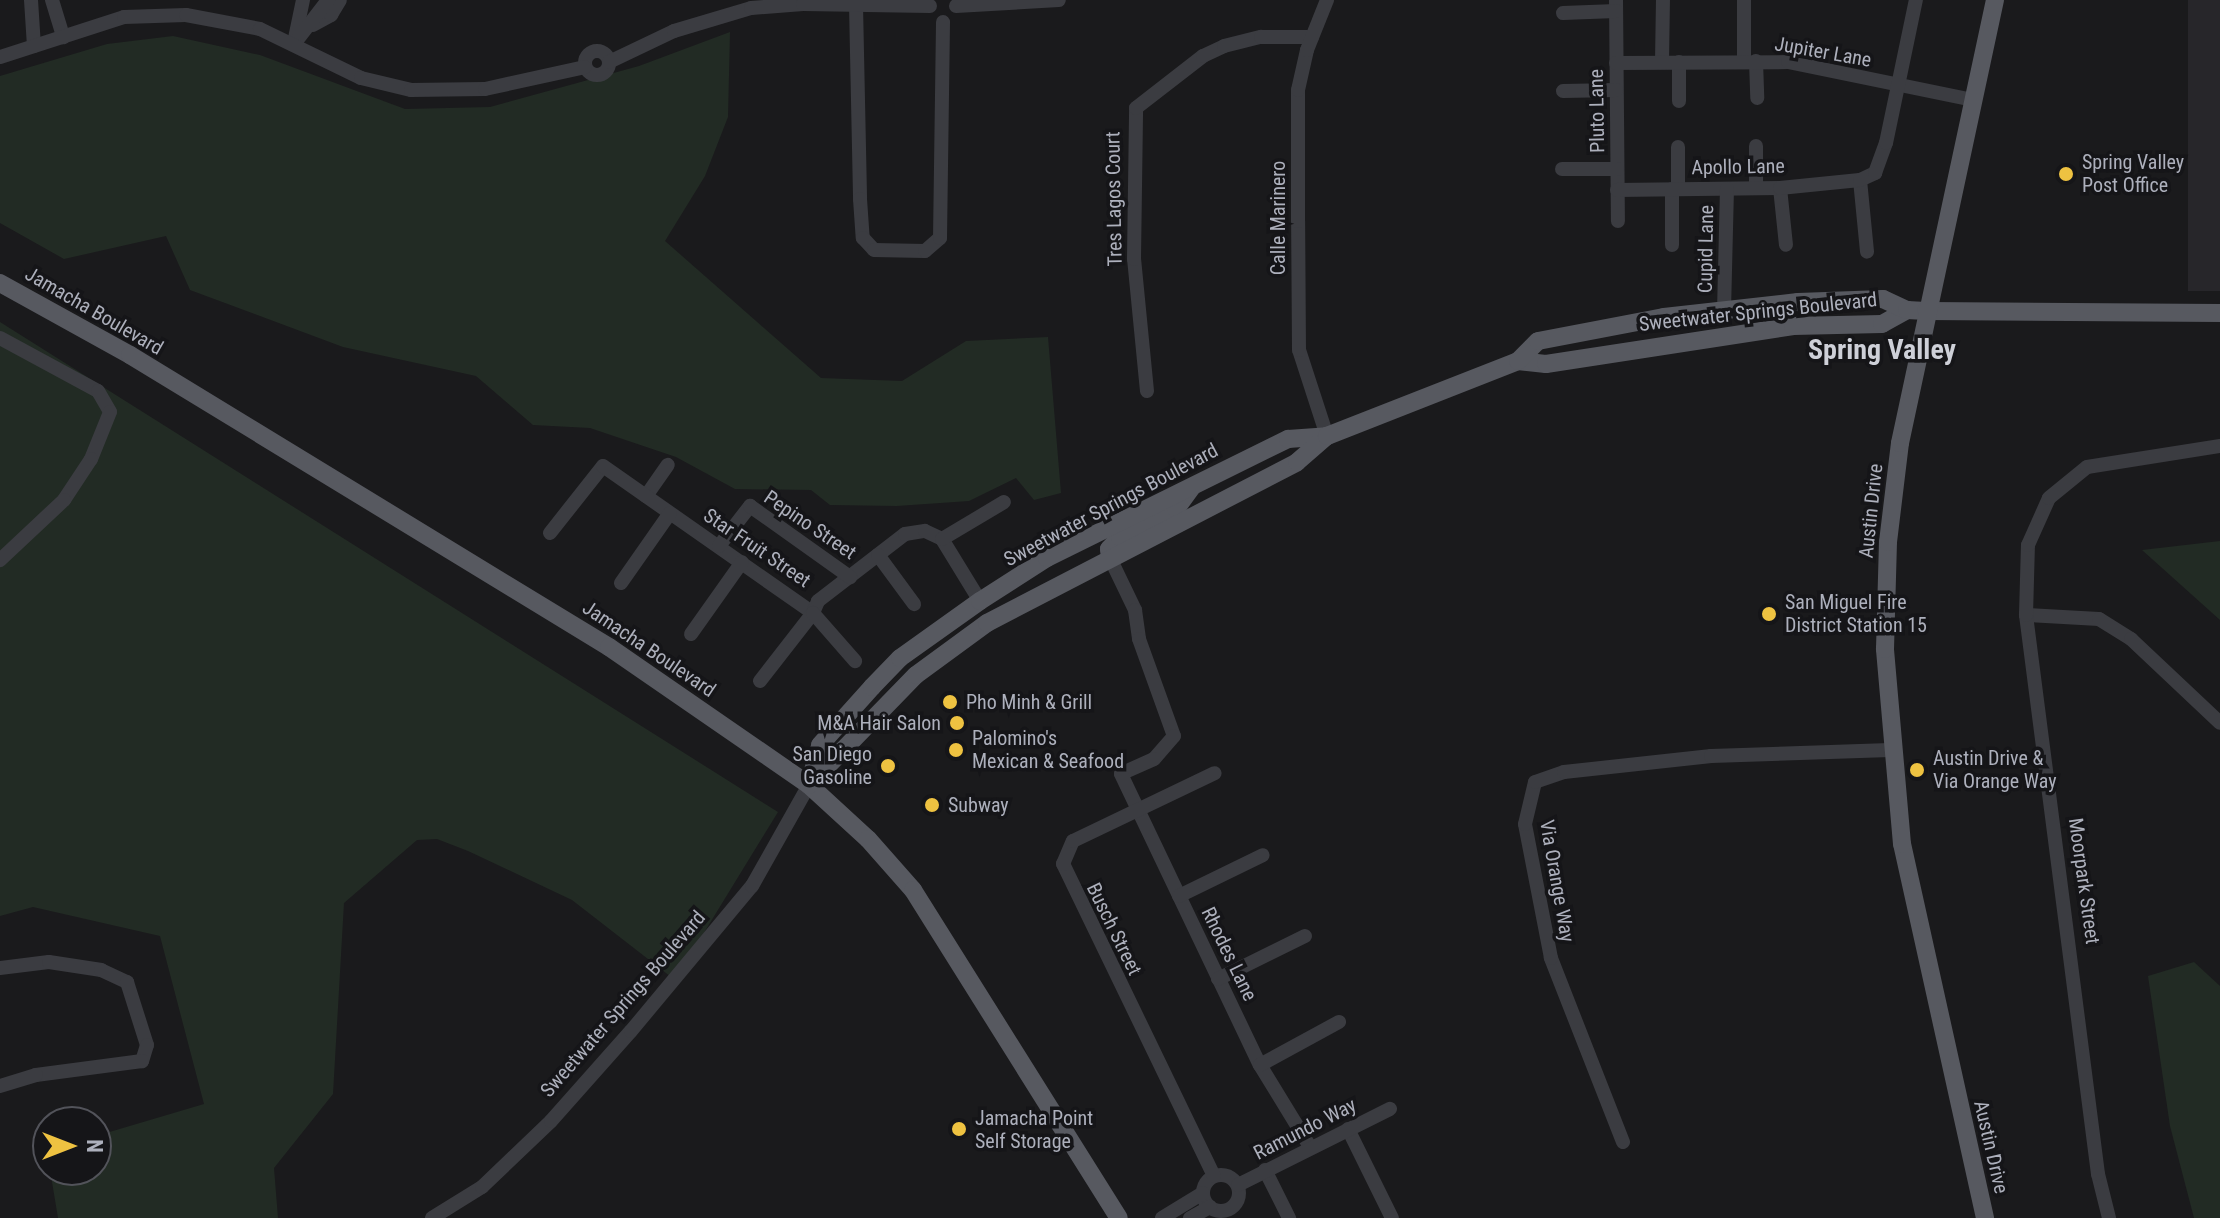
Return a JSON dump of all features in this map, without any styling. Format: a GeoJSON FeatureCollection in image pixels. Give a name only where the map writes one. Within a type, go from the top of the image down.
{"type":"FeatureCollection","features":[{"type":"Feature","properties":{"kind":"main road","name":"Austin Drive"},"geometry":{"type":"LineString","coordinates":[[1985,1218],[1902,844],[1890,750],[1885,649],[1888,542],[1900,443],[1995,0]]}},
{"type":"Feature","properties":{"kind":"main road","name":"Jamacha Boulevard"},"geometry":{"type":"LineString","coordinates":[[0,283],[130,355],[596,639],[809,785],[868,839],[913,890],[1119,1218]]}},
{"type":"Feature","properties":{"kind":"main road","name":"Sweetwater Springs Boulevard"},"geometry":{"type":"LineString","coordinates":[[809,785],[820,745],[900,658],[1047,558],[1288,439],[1327,436],[1518,361],[1538,341],[1724,311],[1883,299],[1907,310],[1926,311],[2220,313]]}},
{"type":"Feature","properties":{"kind":"main road","name":"Sweetwater Springs Boulevard"},"geometry":{"type":"LineString","coordinates":[[1518,361],[1546,364],[1673,341],[1793,326],[1882,324],[1907,310]]}},
{"type":"Feature","properties":{"kind":"main road"},"geometry":{"type":"LineString","coordinates":[[1673,341],[1692,327],[1724,320],[1724,311]]}},
{"type":"Feature","properties":{"kind":"main road","name":"Sweetwater Springs Boulevard"},"geometry":{"type":"LineString","coordinates":[[809,785],[924,669],[987,623],[1297,462],[1327,436]]}},
{"type":"Feature","properties":{"kind":"main road"},"geometry":{"type":"LineString","coordinates":[[1110,558],[1109,549],[1120,537],[1176,509],[1193,486]]}},
{"type":"Feature","properties":{"kind":"main road"},"geometry":{"type":"LineString","coordinates":[[924,669],[930,650],[975,614],[980,601]]}},
{"type":"Feature","properties":{"kind":"street"},"geometry":{"type":"LineString","coordinates":[[31,0],[34,46]]}},
{"type":"Feature","properties":{"kind":"street"},"geometry":{"type":"LineString","coordinates":[[52,0],[63,37]]}},
{"type":"Feature","properties":{"kind":"street"},"geometry":{"type":"LineString","coordinates":[[294,44],[303,0]]}},
{"type":"Feature","properties":{"kind":"street"},"geometry":{"type":"LineString","coordinates":[[294,44],[328,0]]}},
{"type":"Feature","properties":{"kind":"street"},"geometry":{"type":"LineString","coordinates":[[309,27],[331,15],[340,0]]}},
{"type":"Feature","properties":{"kind":"street"},"geometry":{"type":"LineString","coordinates":[[0,57],[124,17],[186,15],[260,29],[361,78],[411,90],[485,89],[585,67],[599,75],[609,62],[674,31],[751,8],[932,3],[933,18],[943,22],[954,17],[954,3],[1059,0]]}},
{"type":"Feature","properties":{"kind":"street","name":"Calle Marinero"},"geometry":{"type":"LineString","coordinates":[[1327,0],[1312,37],[1298,90],[1299,350],[1327,436]]}},
{"type":"Feature","properties":{"kind":"street"},"geometry":{"type":"LineString","coordinates":[[1662,62],[1663,0]]}},
{"type":"Feature","properties":{"kind":"street"},"geometry":{"type":"LineString","coordinates":[[1744,0],[1757,98]]}},
{"type":"Feature","properties":{"kind":"street"},"geometry":{"type":"LineString","coordinates":[[1867,252],[1860,180],[1875,173],[1898,87],[1916,0]]}},
{"type":"Feature","properties":{"kind":"street"},"geometry":{"type":"LineString","coordinates":[[856,5],[860,199],[863,238],[874,250],[925,251],[940,238],[943,22]]}},
{"type":"Feature","properties":{"kind":"street"},"geometry":{"type":"LineString","coordinates":[[1563,13],[1616,5]]}},
{"type":"Feature","properties":{"kind":"street","name":"Pluto Lane"},"geometry":{"type":"LineString","coordinates":[[1616,5],[1618,221]]}},
{"type":"Feature","properties":{"kind":"street","name":"Tres Lagos Court"},"geometry":{"type":"LineString","coordinates":[[1147,391],[1134,259],[1136,108],[1203,56],[1224,46],[1261,37],[1312,37]]}},
{"type":"Feature","properties":{"kind":"street"},"geometry":{"type":"LineString","coordinates":[[1679,62],[1679,101]]}},
{"type":"Feature","properties":{"kind":"street","name":"Jupiter Lane"},"geometry":{"type":"LineString","coordinates":[[1616,63],[1788,62],[1973,100]]}},
{"type":"Feature","properties":{"kind":"street"},"geometry":{"type":"LineString","coordinates":[[1563,91],[1616,90]]}},
{"type":"Feature","properties":{"kind":"street"},"geometry":{"type":"LineString","coordinates":[[1756,146],[1756,188]]}},
{"type":"Feature","properties":{"kind":"street"},"geometry":{"type":"LineString","coordinates":[[1672,245],[1678,147]]}},
{"type":"Feature","properties":{"kind":"street"},"geometry":{"type":"LineString","coordinates":[[1562,169],[1617,169]]}},
{"type":"Feature","properties":{"kind":"street","name":"Apollo Lane"},"geometry":{"type":"LineString","coordinates":[[1617,190],[1780,188],[1860,180]]}},
{"type":"Feature","properties":{"kind":"street"},"geometry":{"type":"LineString","coordinates":[[1780,188],[1786,245]]}},
{"type":"Feature","properties":{"kind":"street","name":"Cupid Lane"},"geometry":{"type":"LineString","coordinates":[[1724,311],[1727,189]]}},
{"type":"Feature","properties":{"kind":"street"},"geometry":{"type":"LineString","coordinates":[[0,338],[98,391],[110,412],[91,459],[64,500],[0,560]]}},
{"type":"Feature","properties":{"kind":"street","name":"Moorpark Street"},"geometry":{"type":"LineString","coordinates":[[2109,1218],[2098,1174],[2026,615],[2031,532],[2042,508],[2066,480],[2098,462],[2220,446]]}},
{"type":"Feature","properties":{"kind":"street"},"geometry":{"type":"LineString","coordinates":[[646,496],[668,465]]}},
{"type":"Feature","properties":{"kind":"street","name":"Star Fruit Street"},"geometry":{"type":"LineString","coordinates":[[550,533],[603,466],[813,613],[818,601],[905,534],[925,531],[942,539]]}},
{"type":"Feature","properties":{"kind":"street"},"geometry":{"type":"LineString","coordinates":[[980,601],[942,539],[1004,502]]}},
{"type":"Feature","properties":{"kind":"street","name":"Pepino Street"},"geometry":{"type":"LineString","coordinates":[[719,546],[750,506],[850,577]]}},
{"type":"Feature","properties":{"kind":"street"},"geometry":{"type":"LineString","coordinates":[[621,583],[670,513]]}},
{"type":"Feature","properties":{"kind":"street"},"geometry":{"type":"LineString","coordinates":[[878,555],[914,604]]}},
{"type":"Feature","properties":{"kind":"street","name":"Rhodes Lane"},"geometry":{"type":"LineString","coordinates":[[1110,558],[1135,610],[1139,639],[1174,736],[1154,759],[1121,774],[1260,1065],[1310,1147]]}},
{"type":"Feature","properties":{"kind":"street"},"geometry":{"type":"LineString","coordinates":[[691,634],[742,562]]}},
{"type":"Feature","properties":{"kind":"street"},"geometry":{"type":"LineString","coordinates":[[760,681],[813,613],[855,661]]}},
{"type":"Feature","properties":{"kind":"street"},"geometry":{"type":"LineString","coordinates":[[2026,615],[2099,619],[2131,639],[2220,723]]}},
{"type":"Feature","properties":{"kind":"street","name":"Via Orange Way"},"geometry":{"type":"LineString","coordinates":[[1623,1142],[1551,958],[1525,824],[1535,782],[1564,772],[1711,756],[1890,750]]}},
{"type":"Feature","properties":{"kind":"street","name":"Busch Street"},"geometry":{"type":"LineString","coordinates":[[1214,1176],[1063,870],[1065,851],[1073,841],[1215,773]]}},
{"type":"Feature","properties":{"kind":"street","name":"Sweetwater Springs Boulevard"},"geometry":{"type":"LineString","coordinates":[[432,1218],[504,1166],[631,1031],[752,886],[809,785]]}},
{"type":"Feature","properties":{"kind":"street"},"geometry":{"type":"LineString","coordinates":[[1179,896],[1263,855]]}},
{"type":"Feature","properties":{"kind":"street"},"geometry":{"type":"LineString","coordinates":[[1218,979],[1305,936]]}},
{"type":"Feature","properties":{"kind":"street"},"geometry":{"type":"LineString","coordinates":[[0,968],[49,962],[101,970],[127,982],[147,1045],[142,1061],[36,1075],[0,1086]]}},
{"type":"Feature","properties":{"kind":"street"},"geometry":{"type":"LineString","coordinates":[[1260,1065],[1339,1022]]}},
{"type":"Feature","properties":{"kind":"street","name":"Ramundo Way"},"geometry":{"type":"LineString","coordinates":[[1238,1185],[1390,1109]]}},
{"type":"Feature","properties":{"kind":"street"},"geometry":{"type":"LineString","coordinates":[[1348,1129],[1392,1218]]}},
{"type":"Feature","properties":{"kind":"street"},"geometry":{"type":"LineString","coordinates":[[1265,1170],[1289,1218]]}},
{"type":"Feature","properties":{"kind":"street"},"geometry":{"type":"LineString","coordinates":[[1162,1218],[1203,1193],[1214,1176]]}},
{"type":"Feature","properties":{"kind":"street","name":"Ramundo Way"},"geometry":{"type":"LineString","coordinates":[[1214,1176],[1228,1176],[1238,1185]]}},
{"type":"Feature","properties":{"kind":"street","name":"Ramundo Way"},"geometry":{"type":"LineString","coordinates":[[1190,1218],[1210,1207],[1223,1211],[1235,1205],[1238,1185]]}},
{"type":"Feature","properties":{"kind":"street"},"geometry":{"type":"LineString","coordinates":[[1203,1193],[1210,1207]]}},
{"type":"Feature","properties":{"kind":"shaded area"},"geometry":{"type":"Polygon","coordinates":[[[2188,0],[2220,0],[2220,291],[2188,291],[2188,0]]]}},
{"type":"Feature","properties":{"kind":"shaded area"},"geometry":{"type":"Polygon","coordinates":[[[730,32],[728,117],[705,176],[665,241],[821,378],[902,381],[966,341],[1048,337],[1061,493],[1034,500],[1016,478],[969,501],[897,506],[830,505],[811,490],[735,489],[676,457],[590,428],[533,425],[476,376],[343,347],[190,290],[166,236],[64,259],[0,223],[0,76],[107,44],[173,36],[260,55],[405,109],[490,107],[639,66],[730,32]]]}},
{"type":"Feature","properties":{"kind":"shaded area"},"geometry":{"type":"Polygon","coordinates":[[[0,322],[778,812],[675,980],[572,900],[437,839],[417,840],[344,903],[333,1094],[274,1168],[278,1218],[58,1218],[53,1186],[112,1186],[112,1131],[204,1104],[160,936],[33,907],[0,916],[0,322]]]}},
{"type":"Feature","properties":{"kind":"shaded area"},"geometry":{"type":"Polygon","coordinates":[[[2220,541],[2220,620],[2142,550],[2220,541]]]}},
{"type":"Feature","properties":{"kind":"shaded area"},"geometry":{"type":"Polygon","coordinates":[[[2194,962],[2220,986],[2220,1218],[2194,1218],[2170,1126],[2148,976],[2194,962]]]}},
{"type":"Feature","properties":{"kind":"place","name":"Spring Valley Post Office"},"geometry":{"type":"Point","coordinates":[2066,174]}},
{"type":"Feature","properties":{"kind":"place","name":"San Miguel Fire District Station 15"},"geometry":{"type":"Point","coordinates":[1769,614]}},
{"type":"Feature","properties":{"kind":"place","name":"Pho Minh & Grill"},"geometry":{"type":"Point","coordinates":[950,702]}},
{"type":"Feature","properties":{"kind":"place","name":"M&A Hair Salon"},"geometry":{"type":"Point","coordinates":[957,723]}},
{"type":"Feature","properties":{"kind":"place","name":"Palomino's Mexican & Seafood"},"geometry":{"type":"Point","coordinates":[956,750]}},
{"type":"Feature","properties":{"kind":"place","name":"San Diego Gasoline"},"geometry":{"type":"Point","coordinates":[888,766]}},
{"type":"Feature","properties":{"kind":"place","name":"Austin Drive & Via Orange Way"},"geometry":{"type":"Point","coordinates":[1917,770]}},
{"type":"Feature","properties":{"kind":"place","name":"Subway"},"geometry":{"type":"Point","coordinates":[932,805]}},
{"type":"Feature","properties":{"kind":"place","name":"Jamacha Point Self Storage"},"geometry":{"type":"Point","coordinates":[959,1129]}},
{"type":"Feature","properties":{"kind":"district","name":"Spring Valley"},"geometry":{"type":"Point","coordinates":[1882,350]}}]}
